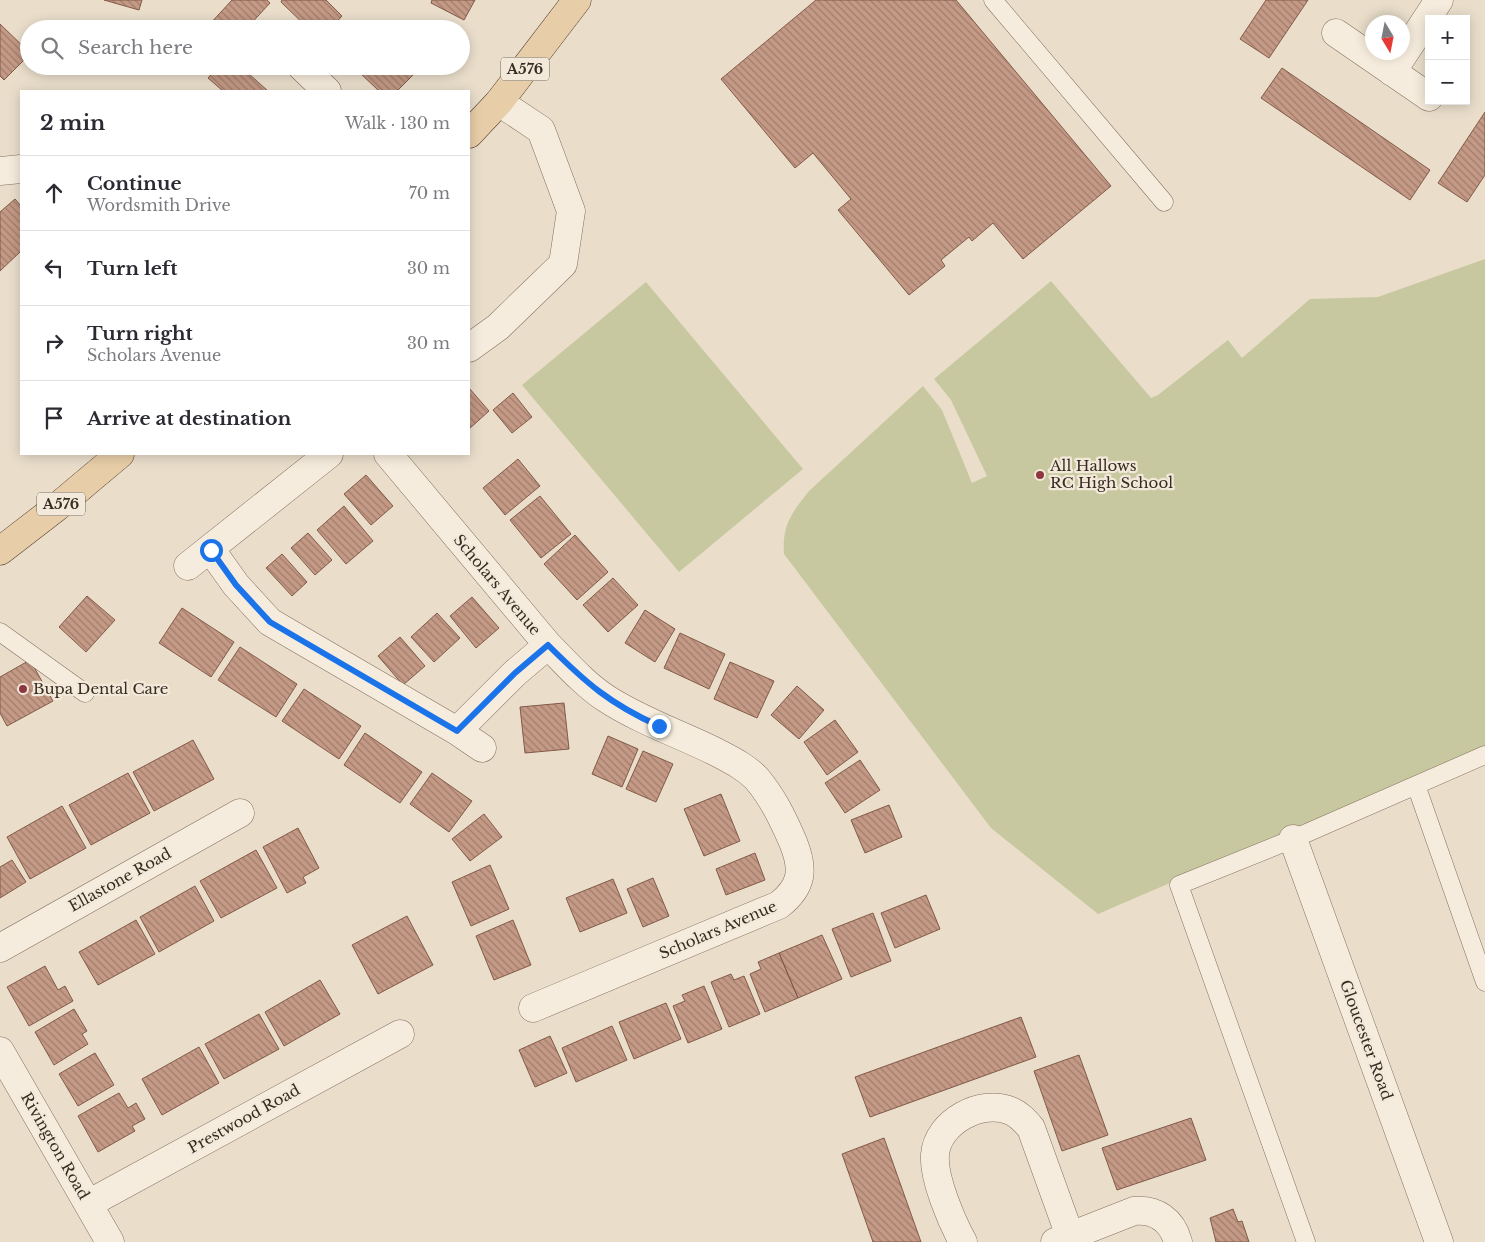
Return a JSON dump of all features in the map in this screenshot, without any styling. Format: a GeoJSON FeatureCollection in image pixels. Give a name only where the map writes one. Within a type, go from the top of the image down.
{"type":"FeatureCollection","features":[{"type":"Feature","properties":{"kind":"main road","name":"A576"},"geometry":{"type":"LineString","coordinates":[[470,133],[499,102],[577,0]]}},
{"type":"Feature","properties":{"kind":"main road","name":"A576"},"geometry":{"type":"LineString","coordinates":[[0,551],[58,507],[119,455]]}},
{"type":"Feature","properties":{"kind":"street"},"geometry":{"type":"LineString","coordinates":[[1392,72],[1439,0]]}},
{"type":"Feature","properties":{"kind":"street"},"geometry":{"type":"LineString","coordinates":[[1336,33],[1425,95]]}},
{"type":"Feature","properties":{"kind":"street"},"geometry":{"type":"LineString","coordinates":[[310,75],[326,90]]}},
{"type":"Feature","properties":{"kind":"street"},"geometry":{"type":"LineString","coordinates":[[470,347],[498,327],[563,264],[571,212],[541,130],[499,102]]}},
{"type":"Feature","properties":{"kind":"street"},"geometry":{"type":"LineString","coordinates":[[0,170],[20,169]]}},
{"type":"Feature","properties":{"kind":"street"},"geometry":{"type":"LineString","coordinates":[[188,566],[211,550],[327,455]]}},
{"type":"Feature","properties":{"kind":"street","name":"Scholars Avenue"},"geometry":{"type":"LineString","coordinates":[[389,455],[548,645],[605,698],[630,713],[692,740],[737,763],[756,778],[783,817],[800,859],[796,887],[779,905],[533,1008]]}},
{"type":"Feature","properties":{"kind":"street"},"geometry":{"type":"LineString","coordinates":[[211,550],[236,585],[270,622],[457,731],[482,748]]}},
{"type":"Feature","properties":{"kind":"street"},"geometry":{"type":"LineString","coordinates":[[457,731],[515,673],[548,645]]}},
{"type":"Feature","properties":{"kind":"street","name":"Ellastone Road"},"geometry":{"type":"LineString","coordinates":[[0,948],[240,813]]}},
{"type":"Feature","properties":{"kind":"street","name":"Gloucester Road"},"geometry":{"type":"LineString","coordinates":[[1293,839],[1439,1242]]}},
{"type":"Feature","properties":{"kind":"street","name":"Prestwood Road"},"geometry":{"type":"LineString","coordinates":[[88,1204],[400,1034]]}},
{"type":"Feature","properties":{"kind":"street","name":"Rivington Road"},"geometry":{"type":"LineString","coordinates":[[0,1051],[110,1242]]}},
{"type":"Feature","properties":{"kind":"street"},"geometry":{"type":"LineString","coordinates":[[963,1242],[955,1228],[935,1167],[938,1141],[956,1119],[982,1110],[996,1108],[1016,1114],[1032,1128],[1062,1239],[1134,1211],[1147,1210],[1162,1216],[1169,1224],[1178,1242]]}},
{"type":"Feature","properties":{"kind":"lane"},"geometry":{"type":"LineString","coordinates":[[993,0],[1164,202]]}},
{"type":"Feature","properties":{"kind":"lane"},"geometry":{"type":"LineString","coordinates":[[0,632],[85,693]]}},
{"type":"Feature","properties":{"kind":"lane"},"geometry":{"type":"LineString","coordinates":[[1306,1242],[1179,885],[1293,839],[1485,755]]}},
{"type":"Feature","properties":{"kind":"lane"},"geometry":{"type":"LineString","coordinates":[[1416,785],[1485,982]]}},
{"type":"Feature","properties":{"kind":"green space"},"geometry":{"type":"Polygon","coordinates":[[[1485,259],[1485,747],[1098,914],[991,828],[784,554],[786,527],[797,506],[809,491],[923,386],[942,410],[972,483],[987,476],[951,400],[934,379],[1051,281],[1151,398],[1158,395],[1228,340],[1242,358],[1310,299],[1378,297],[1485,259]]]}},
{"type":"Feature","properties":{"kind":"green space"},"geometry":{"type":"Polygon","coordinates":[[[646,282],[803,469],[679,572],[522,385],[646,282]]]}},
{"type":"Feature","properties":{"kind":"building"},"geometry":{"type":"Polygon","coordinates":[[[104,0],[142,0],[139,10],[104,0]]]}},
{"type":"Feature","properties":{"kind":"building"},"geometry":{"type":"Polygon","coordinates":[[[232,0],[267,0],[270,3],[254,20],[214,20],[232,0]]]}},
{"type":"Feature","properties":{"kind":"building"},"geometry":{"type":"Polygon","coordinates":[[[282,0],[326,0],[342,16],[338,20],[300,20],[281,2],[282,0]]]}},
{"type":"Feature","properties":{"kind":"building"},"geometry":{"type":"Polygon","coordinates":[[[432,0],[475,0],[464,20],[431,3],[432,0]]]}},
{"type":"Feature","properties":{"kind":"building"},"geometry":{"type":"Polygon","coordinates":[[[816,0],[956,0],[1111,186],[1023,259],[993,223],[972,241],[969,237],[941,260],[945,266],[909,295],[838,210],[851,199],[813,153],[795,168],[721,79],[816,0]]]}},
{"type":"Feature","properties":{"kind":"building"},"geometry":{"type":"Polygon","coordinates":[[[1266,0],[1308,0],[1269,58],[1240,39],[1266,0]]]}},
{"type":"Feature","properties":{"kind":"building"},"geometry":{"type":"Polygon","coordinates":[[[0,24],[20,43],[20,64],[4,80],[0,76],[0,24]]]}},
{"type":"Feature","properties":{"kind":"building"},"geometry":{"type":"Polygon","coordinates":[[[1282,68],[1430,170],[1410,200],[1261,98],[1282,68]]]}},
{"type":"Feature","properties":{"kind":"building"},"geometry":{"type":"Polygon","coordinates":[[[211,75],[250,75],[267,90],[222,90],[208,78],[211,75]]]}},
{"type":"Feature","properties":{"kind":"building"},"geometry":{"type":"Polygon","coordinates":[[[362,75],[413,75],[398,90],[378,90],[362,75]]]}},
{"type":"Feature","properties":{"kind":"building"},"geometry":{"type":"Polygon","coordinates":[[[1485,112],[1485,175],[1467,202],[1438,183],[1485,112]]]}},
{"type":"Feature","properties":{"kind":"building"},"geometry":{"type":"Polygon","coordinates":[[[15,199],[20,205],[20,252],[0,271],[0,212],[15,199]]]}},
{"type":"Feature","properties":{"kind":"building"},"geometry":{"type":"Polygon","coordinates":[[[470,389],[489,411],[470,428],[470,389]]]}},
{"type":"Feature","properties":{"kind":"building"},"geometry":{"type":"Polygon","coordinates":[[[513,393],[532,417],[512,433],[493,410],[513,393]]]}},
{"type":"Feature","properties":{"kind":"building"},"geometry":{"type":"Polygon","coordinates":[[[518,459],[540,486],[505,515],[483,488],[518,459]]]}},
{"type":"Feature","properties":{"kind":"building"},"geometry":{"type":"Polygon","coordinates":[[[366,475],[393,506],[371,525],[344,494],[366,475]]]}},
{"type":"Feature","properties":{"kind":"building"},"geometry":{"type":"Polygon","coordinates":[[[540,496],[571,534],[541,558],[510,520],[540,496]]]}},
{"type":"Feature","properties":{"kind":"building"},"geometry":{"type":"Polygon","coordinates":[[[344,506],[373,541],[346,564],[317,530],[344,506]]]}},
{"type":"Feature","properties":{"kind":"building"},"geometry":{"type":"Polygon","coordinates":[[[308,533],[332,560],[315,575],[291,548],[308,533]]]}},
{"type":"Feature","properties":{"kind":"building"},"geometry":{"type":"Polygon","coordinates":[[[575,535],[608,572],[577,600],[544,564],[575,535]]]}},
{"type":"Feature","properties":{"kind":"building"},"geometry":{"type":"Polygon","coordinates":[[[282,554],[307,582],[292,596],[266,568],[282,554]]]}},
{"type":"Feature","properties":{"kind":"building"},"geometry":{"type":"Polygon","coordinates":[[[613,578],[638,605],[608,632],[583,605],[613,578]]]}},
{"type":"Feature","properties":{"kind":"building"},"geometry":{"type":"Polygon","coordinates":[[[87,596],[115,620],[86,652],[59,627],[87,596]]]}},
{"type":"Feature","properties":{"kind":"building"},"geometry":{"type":"Polygon","coordinates":[[[472,597],[499,628],[476,648],[450,616],[472,597]]]}},
{"type":"Feature","properties":{"kind":"building"},"geometry":{"type":"Polygon","coordinates":[[[182,608],[234,642],[211,677],[159,643],[182,608]]]}},
{"type":"Feature","properties":{"kind":"building"},"geometry":{"type":"Polygon","coordinates":[[[645,610],[675,629],[655,662],[625,643],[645,610]]]}},
{"type":"Feature","properties":{"kind":"building"},"geometry":{"type":"Polygon","coordinates":[[[437,613],[460,638],[434,662],[411,637],[437,613]]]}},
{"type":"Feature","properties":{"kind":"building"},"geometry":{"type":"Polygon","coordinates":[[[680,633],[725,654],[709,689],[664,668],[680,633]]]}},
{"type":"Feature","properties":{"kind":"building"},"geometry":{"type":"Polygon","coordinates":[[[400,637],[425,666],[403,685],[378,656],[400,637]]]}},
{"type":"Feature","properties":{"kind":"building"},"geometry":{"type":"Polygon","coordinates":[[[240,647],[297,684],[276,717],[218,680],[240,647]]]}},
{"type":"Feature","properties":{"kind":"building","name":"Bupa Dental Care"},"geometry":{"type":"Polygon","coordinates":[[[30,660],[53,701],[7,726],[0,713],[0,677],[30,660]]]}},
{"type":"Feature","properties":{"kind":"building"},"geometry":{"type":"Polygon","coordinates":[[[730,662],[774,681],[757,718],[714,699],[730,662]]]}},
{"type":"Feature","properties":{"kind":"building"},"geometry":{"type":"Polygon","coordinates":[[[797,686],[824,710],[799,739],[771,715],[797,686]]]}},
{"type":"Feature","properties":{"kind":"building"},"geometry":{"type":"Polygon","coordinates":[[[304,689],[361,726],[339,759],[282,721],[304,689]]]}},
{"type":"Feature","properties":{"kind":"building"},"geometry":{"type":"Polygon","coordinates":[[[564,703],[569,749],[525,753],[520,707],[564,703]]]}},
{"type":"Feature","properties":{"kind":"building"},"geometry":{"type":"Polygon","coordinates":[[[835,720],[858,752],[827,775],[804,742],[835,720]]]}},
{"type":"Feature","properties":{"kind":"building"},"geometry":{"type":"Polygon","coordinates":[[[365,733],[422,772],[400,803],[344,765],[365,733]]]}},
{"type":"Feature","properties":{"kind":"building"},"geometry":{"type":"Polygon","coordinates":[[[608,736],[638,749],[622,787],[592,774],[608,736]]]}},
{"type":"Feature","properties":{"kind":"building"},"geometry":{"type":"Polygon","coordinates":[[[193,740],[214,779],[154,811],[133,772],[193,740]]]}},
{"type":"Feature","properties":{"kind":"building"},"geometry":{"type":"Polygon","coordinates":[[[643,751],[673,764],[656,802],[626,789],[643,751]]]}},
{"type":"Feature","properties":{"kind":"building"},"geometry":{"type":"Polygon","coordinates":[[[860,760],[880,790],[845,813],[825,783],[860,760]]]}},
{"type":"Feature","properties":{"kind":"building"},"geometry":{"type":"Polygon","coordinates":[[[128,773],[150,813],[91,845],[69,805],[128,773]]]}},
{"type":"Feature","properties":{"kind":"building"},"geometry":{"type":"Polygon","coordinates":[[[432,773],[472,801],[449,832],[410,804],[432,773]]]}},
{"type":"Feature","properties":{"kind":"building"},"geometry":{"type":"Polygon","coordinates":[[[721,794],[740,841],[704,856],[684,809],[721,794]]]}},
{"type":"Feature","properties":{"kind":"building"},"geometry":{"type":"Polygon","coordinates":[[[889,805],[902,837],[865,853],[851,820],[889,805]]]}},
{"type":"Feature","properties":{"kind":"building"},"geometry":{"type":"Polygon","coordinates":[[[62,806],[86,848],[30,879],[7,837],[62,806]]]}},
{"type":"Feature","properties":{"kind":"building"},"geometry":{"type":"Polygon","coordinates":[[[484,814],[502,837],[470,861],[452,839],[484,814]]]}},
{"type":"Feature","properties":{"kind":"building"},"geometry":{"type":"Polygon","coordinates":[[[298,828],[319,868],[303,877],[306,883],[287,893],[263,847],[298,828]]]}},
{"type":"Feature","properties":{"kind":"building"},"geometry":{"type":"Polygon","coordinates":[[[256,850],[277,888],[221,918],[200,881],[256,850]]]}},
{"type":"Feature","properties":{"kind":"building"},"geometry":{"type":"Polygon","coordinates":[[[755,853],[765,880],[726,895],[716,869],[755,853]]]}},
{"type":"Feature","properties":{"kind":"building"},"geometry":{"type":"Polygon","coordinates":[[[12,860],[26,882],[0,898],[0,867],[12,860]]]}},
{"type":"Feature","properties":{"kind":"building"},"geometry":{"type":"Polygon","coordinates":[[[490,865],[509,909],[471,926],[452,882],[490,865]]]}},
{"type":"Feature","properties":{"kind":"building"},"geometry":{"type":"Polygon","coordinates":[[[653,878],[669,916],[643,927],[627,889],[653,878]]]}},
{"type":"Feature","properties":{"kind":"building"},"geometry":{"type":"Polygon","coordinates":[[[613,879],[627,913],[580,932],[566,898],[613,879]]]}},
{"type":"Feature","properties":{"kind":"building"},"geometry":{"type":"Polygon","coordinates":[[[195,886],[214,921],[159,952],[140,917],[195,886]]]}},
{"type":"Feature","properties":{"kind":"building"},"geometry":{"type":"Polygon","coordinates":[[[926,895],[940,929],[895,948],[881,913],[926,895]]]}},
{"type":"Feature","properties":{"kind":"building"},"geometry":{"type":"Polygon","coordinates":[[[873,913],[891,961],[851,977],[832,929],[873,913]]]}},
{"type":"Feature","properties":{"kind":"building"},"geometry":{"type":"Polygon","coordinates":[[[407,916],[433,965],[378,994],[352,945],[407,916]]]}},
{"type":"Feature","properties":{"kind":"building"},"geometry":{"type":"Polygon","coordinates":[[[136,920],[155,954],[98,985],[79,952],[136,920]]]}},
{"type":"Feature","properties":{"kind":"building"},"geometry":{"type":"Polygon","coordinates":[[[513,920],[531,965],[494,980],[476,936],[513,920]]]}},
{"type":"Feature","properties":{"kind":"building"},"geometry":{"type":"Polygon","coordinates":[[[822,935],[842,979],[798,998],[779,953],[822,935]]]}},
{"type":"Feature","properties":{"kind":"building"},"geometry":{"type":"Polygon","coordinates":[[[779,953],[798,998],[765,1012],[750,974],[761,969],[758,962],[779,953]]]}},
{"type":"Feature","properties":{"kind":"building"},"geometry":{"type":"Polygon","coordinates":[[[45,966],[58,990],[65,986],[73,1001],[29,1026],[7,987],[45,966]]]}},
{"type":"Feature","properties":{"kind":"building"},"geometry":{"type":"Polygon","coordinates":[[[731,974],[734,980],[744,976],[760,1014],[729,1027],[711,982],[731,974]]]}},
{"type":"Feature","properties":{"kind":"building"},"geometry":{"type":"Polygon","coordinates":[[[320,980],[340,1014],[284,1046],[265,1012],[320,980]]]}},
{"type":"Feature","properties":{"kind":"building"},"geometry":{"type":"Polygon","coordinates":[[[704,986],[722,1029],[688,1043],[673,1006],[685,1001],[682,995],[704,986]]]}},
{"type":"Feature","properties":{"kind":"building"},"geometry":{"type":"Polygon","coordinates":[[[666,1003],[681,1039],[634,1059],[619,1022],[666,1003]]]}},
{"type":"Feature","properties":{"kind":"building"},"geometry":{"type":"Polygon","coordinates":[[[74,1009],[87,1031],[82,1034],[88,1044],[54,1065],[35,1032],[74,1009]]]}},
{"type":"Feature","properties":{"kind":"building"},"geometry":{"type":"Polygon","coordinates":[[[259,1014],[279,1049],[224,1079],[205,1044],[259,1014]]]}},
{"type":"Feature","properties":{"kind":"building"},"geometry":{"type":"Polygon","coordinates":[[[1021,1017],[1036,1057],[870,1117],[855,1077],[1021,1017]]]}},
{"type":"Feature","properties":{"kind":"building"},"geometry":{"type":"Polygon","coordinates":[[[612,1026],[627,1060],[576,1082],[562,1048],[612,1026]]]}},
{"type":"Feature","properties":{"kind":"building"},"geometry":{"type":"Polygon","coordinates":[[[550,1036],[567,1073],[535,1087],[519,1050],[550,1036]]]}},
{"type":"Feature","properties":{"kind":"building"},"geometry":{"type":"Polygon","coordinates":[[[199,1047],[219,1083],[162,1115],[142,1079],[199,1047]]]}},
{"type":"Feature","properties":{"kind":"building"},"geometry":{"type":"Polygon","coordinates":[[[95,1053],[114,1085],[78,1106],[59,1074],[95,1053]]]}},
{"type":"Feature","properties":{"kind":"building"},"geometry":{"type":"Polygon","coordinates":[[[1079,1055],[1108,1135],[1062,1151],[1034,1071],[1079,1055]]]}},
{"type":"Feature","properties":{"kind":"building"},"geometry":{"type":"Polygon","coordinates":[[[119,1093],[128,1108],[136,1103],[145,1119],[132,1126],[135,1131],[98,1152],[78,1116],[119,1093]]]}},
{"type":"Feature","properties":{"kind":"building"},"geometry":{"type":"Polygon","coordinates":[[[1191,1118],[1206,1160],[1117,1190],[1102,1148],[1191,1118]]]}},
{"type":"Feature","properties":{"kind":"building"},"geometry":{"type":"Polygon","coordinates":[[[884,1138],[921,1242],[873,1242],[842,1154],[884,1138]]]}},
{"type":"Feature","properties":{"kind":"building"},"geometry":{"type":"Polygon","coordinates":[[[1233,1209],[1238,1222],[1242,1221],[1249,1242],[1216,1242],[1210,1218],[1233,1209]]]}},
{"type":"Feature","properties":{"kind":"place","name":"All Hallows RC High School"},"geometry":{"type":"Point","coordinates":[1040,475]}},
{"type":"Feature","properties":{"kind":"place","name":"Bupa Dental Care"},"geometry":{"type":"Point","coordinates":[23,689]}},
{"type":"Feature","properties":{"kind":"route"},"geometry":{"type":"LineString","coordinates":[[211,550],[236,585],[270,622],[457,731],[515,673],[548,645],[605,698],[630,713],[659,726]]}}]}
